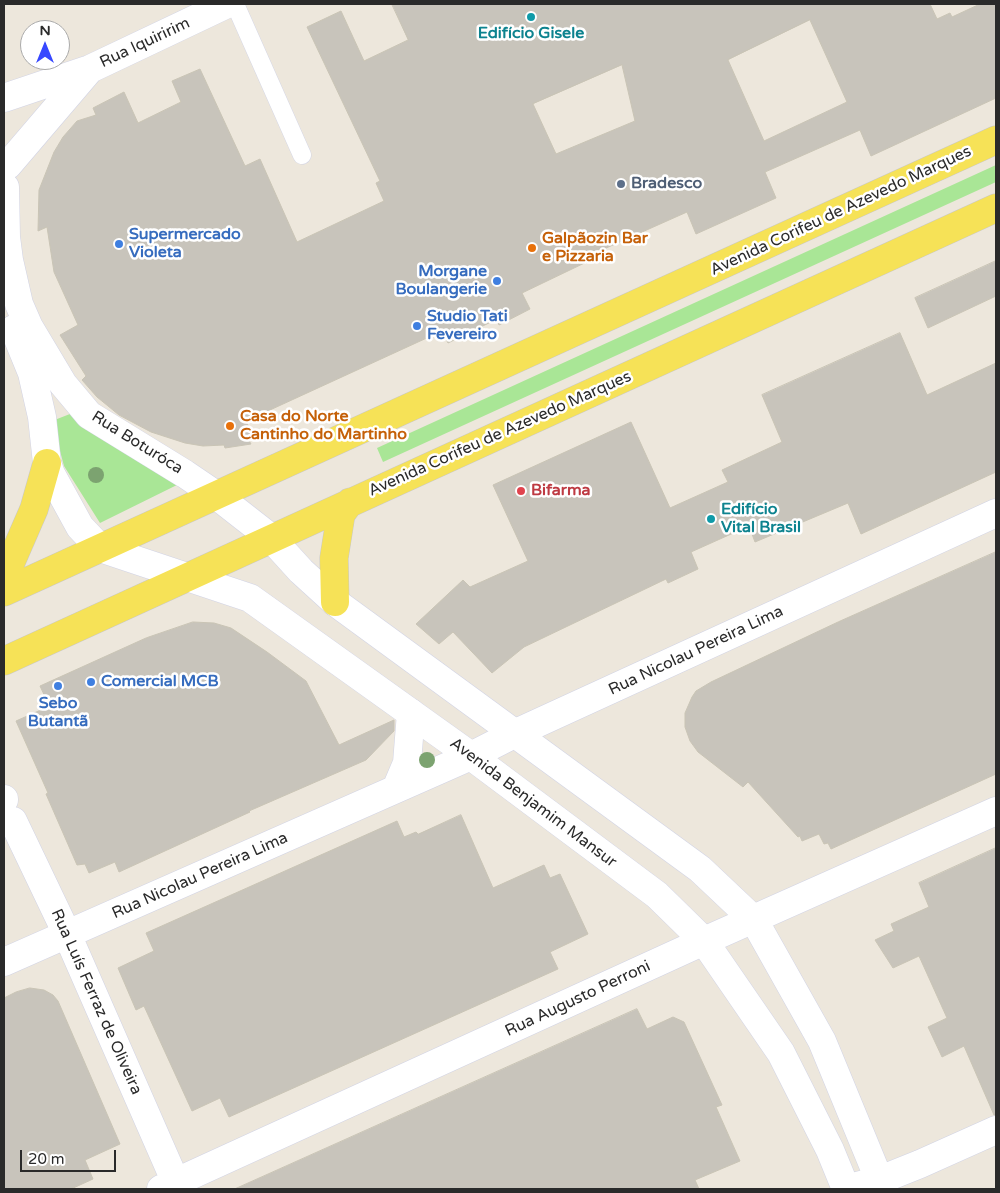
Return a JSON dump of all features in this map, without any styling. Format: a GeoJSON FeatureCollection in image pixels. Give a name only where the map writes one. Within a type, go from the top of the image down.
{"type":"FeatureCollection","features":[{"type":"Feature","properties":{"kind":"main road","name":"Avenida Corifeu de Azevedo Marques"},"geometry":{"type":"LineString","coordinates":[[4,592],[996,140]]}},
{"type":"Feature","properties":{"kind":"main road","name":"Avenida Corifeu de Azevedo Marques"},"geometry":{"type":"LineString","coordinates":[[4,661],[996,208]]}},
{"type":"Feature","properties":{"kind":"main road"},"geometry":{"type":"LineString","coordinates":[[4,578],[34,508],[47,463]]}},
{"type":"Feature","properties":{"kind":"main road"},"geometry":{"type":"LineString","coordinates":[[335,602],[334,558],[341,514],[350,502]]}},
{"type":"Feature","properties":{"kind":"street","name":"Rua Iquiririm"},"geometry":{"type":"LineString","coordinates":[[4,98],[90,69],[227,4]]}},
{"type":"Feature","properties":{"kind":"street","name":"Rua Iquiririm"},"geometry":{"type":"LineString","coordinates":[[5,171],[90,69]]}},
{"type":"Feature","properties":{"kind":"street","name":"Rua Boturóca"},"geometry":{"type":"LineString","coordinates":[[5,171],[5,227],[9,260],[19,304],[16,325],[32,372],[42,417],[47,463],[80,527],[100,548]]}},
{"type":"Feature","properties":{"kind":"street","name":"Rua Boturóca"},"geometry":{"type":"LineString","coordinates":[[16,325],[89,415],[216,495]]}},
{"type":"Feature","properties":{"kind":"street"},"geometry":{"type":"LineString","coordinates":[[216,495],[271,538],[301,571],[335,602],[700,870],[754,920],[822,1041],[882,1184]]}},
{"type":"Feature","properties":{"kind":"street","name":"Rua Nicolau Pereira Lima"},"geometry":{"type":"LineString","coordinates":[[4,962],[396,790],[996,513]]}},
{"type":"Feature","properties":{"kind":"street","name":"Avenida Benjamim Mansur"},"geometry":{"type":"LineString","coordinates":[[100,548],[250,598],[471,756],[657,895],[704,941],[781,1053],[830,1150],[846,1189]]}},
{"type":"Feature","properties":{"kind":"street"},"geometry":{"type":"LineString","coordinates":[[396,790],[408,763],[411,713]]}},
{"type":"Feature","properties":{"kind":"street","name":"Rua Luís Ferraz de Oliveira"},"geometry":{"type":"LineString","coordinates":[[7,807],[67,934],[168,1186]]}},
{"type":"Feature","properties":{"kind":"street","name":"Rua Augusto Perroni"},"geometry":{"type":"LineString","coordinates":[[168,1186],[704,941],[996,812]]}},
{"type":"Feature","properties":{"kind":"street"},"geometry":{"type":"LineString","coordinates":[[846,1189],[882,1184],[920,1164],[996,1130]]}},
{"type":"Feature","properties":{"kind":"lane"},"geometry":{"type":"LineString","coordinates":[[236,4],[302,154]]}},
{"type":"Feature","properties":{"kind":"green space"},"geometry":{"type":"Polygon","coordinates":[[[996,165],[996,182],[383,462],[377,448],[996,165]]]}},
{"type":"Feature","properties":{"kind":"green space"},"geometry":{"type":"Polygon","coordinates":[[[75,412],[181,483],[100,523],[64,466],[52,421],[75,412]]]}},
{"type":"Feature","properties":{"kind":"building"},"geometry":{"type":"Polygon","coordinates":[[[392,4],[930,4],[937,19],[950,13],[952,17],[980,4],[996,4],[996,98],[871,156],[860,130],[765,172],[776,198],[696,234],[687,212],[595,253],[597,257],[522,293],[530,309],[499,325],[497,319],[448,343],[442,331],[246,421],[252,434],[247,437],[251,444],[225,448],[224,445],[203,446],[185,443],[151,432],[119,415],[97,397],[82,380],[86,376],[60,335],[78,325],[54,272],[47,227],[38,231],[39,190],[54,152],[63,137],[77,121],[96,115],[93,108],[124,92],[138,123],[181,102],[172,81],[200,69],[245,166],[260,159],[297,242],[384,201],[376,183],[380,181],[307,27],[341,11],[364,61],[408,40],[392,4]],[[810,20],[728,60],[764,141],[847,102],[810,20]],[[622,65],[533,104],[556,154],[635,121],[622,65]]]}},
{"type":"Feature","properties":{"kind":"building"},"geometry":{"type":"Polygon","coordinates":[[[996,261],[996,296],[928,328],[915,298],[996,261]]]}},
{"type":"Feature","properties":{"kind":"building"},"geometry":{"type":"Polygon","coordinates":[[[900,333],[927,395],[996,363],[996,472],[861,534],[848,503],[755,542],[749,526],[691,552],[698,569],[668,583],[666,579],[524,647],[492,673],[453,632],[439,644],[416,624],[463,580],[470,587],[528,561],[493,485],[631,422],[670,508],[728,482],[722,470],[782,442],[762,395],[900,333]]]}},
{"type":"Feature","properties":{"kind":"building"},"geometry":{"type":"Polygon","coordinates":[[[996,552],[996,774],[831,849],[828,843],[824,844],[819,834],[802,841],[800,836],[798,837],[748,782],[743,787],[698,752],[690,741],[685,727],[685,713],[696,691],[711,682],[838,622],[996,552]]]}},
{"type":"Feature","properties":{"kind":"building"},"geometry":{"type":"Polygon","coordinates":[[[193,622],[214,623],[231,628],[306,681],[339,745],[394,720],[394,731],[366,760],[249,811],[119,872],[115,862],[89,873],[85,864],[77,865],[16,721],[43,709],[41,704],[47,701],[40,686],[146,638],[193,622]]]}},
{"type":"Feature","properties":{"kind":"building"},"geometry":{"type":"Polygon","coordinates":[[[461,815],[493,888],[544,865],[550,878],[560,874],[588,934],[550,952],[558,969],[229,1117],[220,1098],[192,1111],[144,1006],[136,1010],[118,968],[154,951],[146,933],[397,821],[404,837],[416,832],[418,834],[461,815]]]}},
{"type":"Feature","properties":{"kind":"building"},"geometry":{"type":"Polygon","coordinates":[[[996,848],[996,1115],[994,1115],[964,1046],[942,1057],[928,1027],[947,1018],[919,956],[893,968],[875,940],[894,931],[891,924],[929,907],[919,883],[996,848]]]}},
{"type":"Feature","properties":{"kind":"building"},"geometry":{"type":"Polygon","coordinates":[[[30,988],[44,990],[53,995],[58,1001],[120,1144],[85,1160],[93,1179],[71,1189],[4,1189],[4,998],[30,988]]]}},
{"type":"Feature","properties":{"kind":"building"},"geometry":{"type":"Polygon","coordinates":[[[637,1009],[647,1029],[673,1017],[684,1022],[722,1105],[716,1107],[740,1161],[695,1180],[699,1189],[235,1189],[637,1009]]]}},
{"type":"Feature","properties":{"kind":"place","name":"Edifício Gisele"},"geometry":{"type":"Point","coordinates":[531,17]}},
{"type":"Feature","properties":{"kind":"place","name":"Bradesco"},"geometry":{"type":"Point","coordinates":[621,184]}},
{"type":"Feature","properties":{"kind":"place","name":"Supermercado Violeta"},"geometry":{"type":"Point","coordinates":[119,244]}},
{"type":"Feature","properties":{"kind":"place","name":"Galpãozin Bar e Pizzaria"},"geometry":{"type":"Point","coordinates":[532,248]}},
{"type":"Feature","properties":{"kind":"place","name":"Morgane Boulangerie"},"geometry":{"type":"Point","coordinates":[497,281]}},
{"type":"Feature","properties":{"kind":"place","name":"Studio Tati Fevereiro"},"geometry":{"type":"Point","coordinates":[417,326]}},
{"type":"Feature","properties":{"kind":"place","name":"Casa do Norte Cantinho do Martinho"},"geometry":{"type":"Point","coordinates":[230,426]}},
{"type":"Feature","properties":{"kind":"place","name":"Bifarma"},"geometry":{"type":"Point","coordinates":[521,491]}},
{"type":"Feature","properties":{"kind":"place","name":"Edifício Vital Brasil"},"geometry":{"type":"Point","coordinates":[711,519]}},
{"type":"Feature","properties":{"kind":"place","name":"Comercial MCB"},"geometry":{"type":"Point","coordinates":[91,682]}},
{"type":"Feature","properties":{"kind":"place","name":"Sebo Butantã"},"geometry":{"type":"Point","coordinates":[58,686]}}]}
